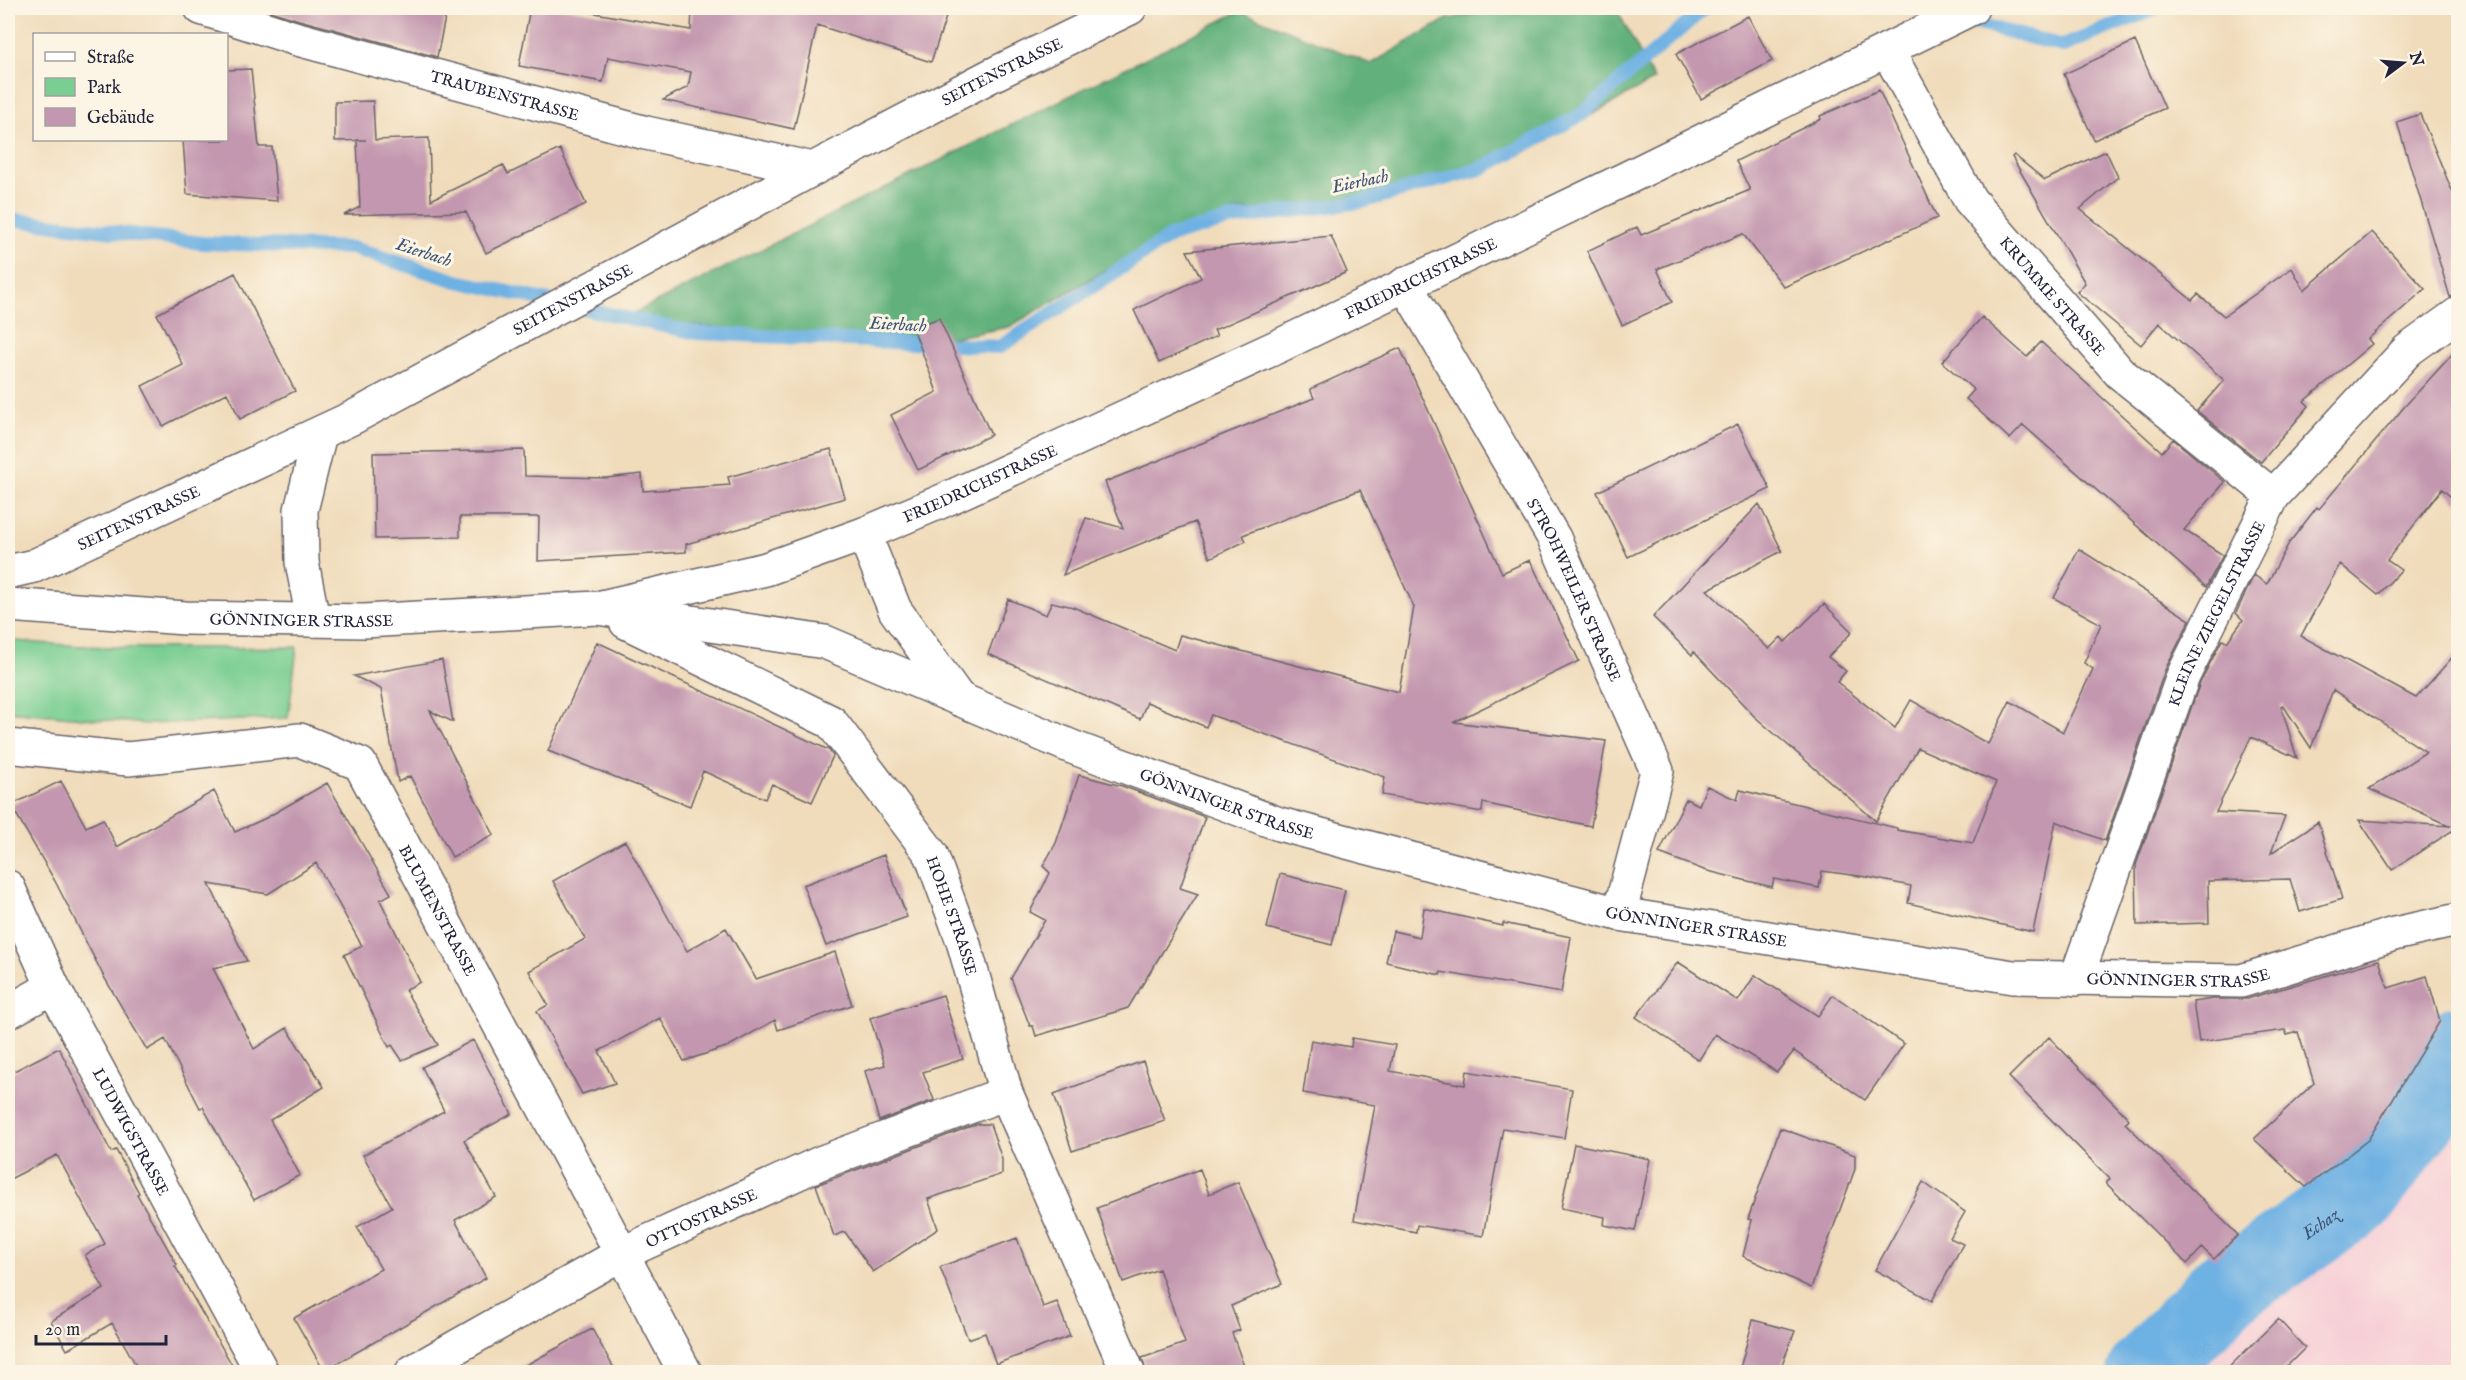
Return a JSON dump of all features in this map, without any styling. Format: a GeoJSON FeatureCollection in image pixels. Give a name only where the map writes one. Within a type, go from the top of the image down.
{"type":"FeatureCollection","features":[{"type":"Feature","properties":{"kind":"street","name":"TRAUBENSTRASSE"},"geometry":{"type":"LineString","coordinates":[[201,8],[294,38],[646,134],[813,169]]}},
{"type":"Feature","properties":{"kind":"street","name":"SEITENSTRASSE"},"geometry":{"type":"LineString","coordinates":[[8,572],[34,566],[320,434],[813,169],[990,76],[1130,8]]}},
{"type":"Feature","properties":{"kind":"street","name":"FRIEDRICHSTRASSE"},"geometry":{"type":"LineString","coordinates":[[864,534],[940,502],[1283,344],[1972,8]]}},
{"type":"Feature","properties":{"kind":"street","name":"KRUMME STRASSE"},"geometry":{"type":"LineString","coordinates":[[1887,50],[1970,200],[2120,373],[2273,496]]}},
{"type":"Feature","properties":{"kind":"street","name":"STROHWEILER STRASSE"},"geometry":{"type":"LineString","coordinates":[[1405,284],[1554,537],[1657,771],[1619,914]]}},
{"type":"Feature","properties":{"kind":"street","name":"KLEINE ZIEGELSTRASSE"},"geometry":{"type":"LineString","coordinates":[[2076,979],[2183,676],[2273,496],[2408,350],[2458,314]]}},
{"type":"Feature","properties":{"kind":"street"},"geometry":{"type":"LineString","coordinates":[[313,620],[302,562],[301,510],[320,434]]}},
{"type":"Feature","properties":{"kind":"street","name":"GÖNNINGER STRASSE"},"geometry":{"type":"LineString","coordinates":[[8,605],[185,618],[364,621],[597,608],[766,569],[864,534]]}},
{"type":"Feature","properties":{"kind":"street"},"geometry":{"type":"LineString","coordinates":[[864,534],[895,610],[959,699]]}},
{"type":"Feature","properties":{"kind":"street","name":"GÖNNINGER STRASSE"},"geometry":{"type":"LineString","coordinates":[[597,608],[825,642],[1072,747],[1279,824],[1619,914],[2013,977],[2241,981],[2394,934],[2458,920]]}},
{"type":"Feature","properties":{"kind":"street","name":"HOHE STRASSE"},"geometry":{"type":"LineString","coordinates":[[597,608],[831,722],[931,854],[963,941],[1006,1093],[1128,1372]]}},
{"type":"Feature","properties":{"kind":"street","name":"BLUMENSTRASSE"},"geometry":{"type":"LineString","coordinates":[[8,746],[128,759],[300,740],[360,764],[685,1372]]}},
{"type":"Feature","properties":{"kind":"street","name":"LUDWIGSTRASSE"},"geometry":{"type":"LineString","coordinates":[[8,887],[52,987],[262,1372]]}},
{"type":"Feature","properties":{"kind":"street"},"geometry":{"type":"LineString","coordinates":[[8,1012],[52,987]]}},
{"type":"Feature","properties":{"kind":"street","name":"OTTOSTRASSE"},"geometry":{"type":"LineString","coordinates":[[412,1372],[621,1254],[820,1163],[1006,1093]]}},
{"type":"Feature","properties":{"kind":"shaded area"},"geometry":{"type":"Polygon","coordinates":[[[2458,1045],[2458,1372],[2146,1372],[2225,1289],[2358,1198],[2430,1101],[2458,1045]]]}},
{"type":"Feature","properties":{"kind":"green space"},"geometry":{"type":"Polygon","coordinates":[[[1508,8],[1616,8],[1654,80],[1520,155],[1363,206],[1237,210],[1104,271],[1009,327],[913,345],[622,319],[1240,11],[1371,64],[1447,19],[1508,8]]]}},
{"type":"Feature","properties":{"kind":"green space"},"geometry":{"type":"Polygon","coordinates":[[[8,640],[116,647],[297,647],[288,718],[147,724],[8,711],[8,640]]]}},
{"type":"Feature","properties":{"kind":"building"},"geometry":{"type":"Polygon","coordinates":[[[271,8],[447,8],[437,57],[299,20],[270,11],[271,8]]]}},
{"type":"Feature","properties":{"kind":"building"},"geometry":{"type":"Polygon","coordinates":[[[530,8],[567,8],[691,30],[692,8],[949,8],[931,62],[817,25],[794,129],[663,100],[688,87],[691,72],[608,57],[603,82],[519,66],[530,8]]]}},
{"type":"Feature","properties":{"kind":"building"},"geometry":{"type":"Polygon","coordinates":[[[1748,16],[1772,61],[1701,99],[1676,54],[1748,16]]]}},
{"type":"Feature","properties":{"kind":"building"},"geometry":{"type":"Polygon","coordinates":[[[2135,41],[2165,108],[2094,140],[2064,74],[2135,41]]]}},
{"type":"Feature","properties":{"kind":"building"},"geometry":{"type":"Polygon","coordinates":[[[251,69],[259,147],[272,147],[277,201],[187,194],[183,141],[228,141],[228,70],[251,69]]]}},
{"type":"Feature","properties":{"kind":"building"},"geometry":{"type":"Polygon","coordinates":[[[1879,90],[1937,218],[1784,287],[1743,234],[1657,269],[1672,302],[1622,325],[1587,251],[1637,227],[1641,235],[1750,190],[1736,161],[1821,119],[1820,116],[1879,90]]]}},
{"type":"Feature","properties":{"kind":"building"},"geometry":{"type":"Polygon","coordinates":[[[373,101],[375,140],[429,138],[431,200],[503,165],[508,174],[560,149],[586,204],[486,253],[466,212],[344,215],[360,207],[357,140],[335,141],[335,102],[373,101]]]}},
{"type":"Feature","properties":{"kind":"building"},"geometry":{"type":"Polygon","coordinates":[[[2420,114],[2458,205],[2458,295],[2450,297],[2397,122],[2420,114]]]}},
{"type":"Feature","properties":{"kind":"building"},"geometry":{"type":"Polygon","coordinates":[[[2106,151],[2118,177],[2080,209],[2192,300],[2198,294],[2224,316],[2292,268],[2304,290],[2372,232],[2425,289],[2368,339],[2372,344],[2304,401],[2309,406],[2261,462],[2197,411],[2224,380],[2159,323],[2141,345],[2077,292],[2085,283],[2012,157],[2014,155],[2045,180],[2106,151]]]}},
{"type":"Feature","properties":{"kind":"building"},"geometry":{"type":"Polygon","coordinates":[[[1331,236],[1347,272],[1214,330],[1217,336],[1159,363],[1134,310],[1201,278],[1187,251],[1331,236]]]}},
{"type":"Feature","properties":{"kind":"building"},"geometry":{"type":"Polygon","coordinates":[[[235,273],[295,391],[240,419],[227,393],[163,426],[142,386],[183,365],[157,314],[235,273]]]}},
{"type":"Feature","properties":{"kind":"building"},"geometry":{"type":"Polygon","coordinates":[[[1982,317],[2027,357],[2041,342],[2162,452],[2173,439],[2225,482],[2184,530],[2223,555],[2206,587],[2023,425],[2010,439],[1966,399],[1974,390],[1942,362],[1982,317]]]}},
{"type":"Feature","properties":{"kind":"building"},"geometry":{"type":"Polygon","coordinates":[[[939,318],[991,435],[918,470],[891,415],[937,392],[913,328],[939,318]]]}},
{"type":"Feature","properties":{"kind":"building"},"geometry":{"type":"Polygon","coordinates":[[[1400,348],[1502,573],[1530,560],[1579,661],[1454,722],[1606,741],[1591,826],[1483,803],[1482,812],[1382,795],[1385,777],[1211,715],[1206,727],[1147,702],[1140,719],[988,654],[1008,599],[1046,615],[1052,602],[1073,607],[1175,650],[1180,635],[1399,692],[1414,607],[1360,490],[1243,535],[1246,541],[1210,558],[1195,522],[1063,575],[1086,518],[1123,528],[1105,482],[1314,398],[1310,389],[1400,348]]]}},
{"type":"Feature","properties":{"kind":"building"},"geometry":{"type":"Polygon","coordinates":[[[2458,348],[2458,503],[2442,489],[2387,560],[2401,570],[2378,595],[2340,564],[2301,636],[2416,698],[2458,651],[2458,829],[2456,828],[2392,870],[2359,820],[2451,826],[2369,789],[2426,752],[2333,690],[2311,748],[2283,705],[2281,706],[2297,758],[2251,737],[2216,812],[2285,816],[2271,853],[2318,822],[2342,899],[2300,912],[2290,879],[2208,881],[2209,923],[2137,925],[2136,865],[2200,683],[2222,640],[2227,642],[2243,620],[2236,613],[2254,575],[2267,584],[2289,543],[2317,507],[2319,509],[2405,406],[2458,348]]]}},
{"type":"Feature","properties":{"kind":"building"},"geometry":{"type":"Polygon","coordinates":[[[1738,424],[1770,489],[1628,557],[1597,492],[1738,424]]]}},
{"type":"Feature","properties":{"kind":"building"},"geometry":{"type":"Polygon","coordinates":[[[831,449],[845,498],[686,544],[686,552],[538,561],[539,517],[460,517],[460,537],[375,539],[373,453],[524,450],[525,476],[606,478],[642,474],[643,491],[730,485],[728,477],[831,449]]]}},
{"type":"Feature","properties":{"kind":"building"},"geometry":{"type":"Polygon","coordinates":[[[1759,504],[1782,551],[1707,590],[1769,649],[1781,637],[1785,642],[1824,604],[1852,632],[1828,657],[1846,671],[1837,682],[1895,728],[1911,700],[1988,744],[2010,701],[2063,732],[2093,669],[2084,663],[2101,624],[2054,598],[2079,549],[2190,620],[2165,670],[2105,841],[2056,821],[2033,932],[1908,903],[1911,886],[1822,871],[1819,888],[1774,879],[1772,887],[1704,870],[1659,853],[1686,799],[1699,805],[1707,786],[1737,800],[1740,790],[1897,828],[1897,830],[1973,843],[1996,782],[1918,748],[1876,821],[1754,716],[1694,652],[1692,655],[1653,617],[1759,504]]]}},
{"type":"Feature","properties":{"kind":"building"},"geometry":{"type":"Polygon","coordinates":[[[597,642],[829,750],[833,756],[812,802],[772,784],[765,799],[703,771],[690,806],[548,751],[597,642]]]}},
{"type":"Feature","properties":{"kind":"building"},"geometry":{"type":"Polygon","coordinates":[[[442,660],[453,722],[430,711],[494,835],[452,857],[410,776],[398,782],[381,689],[354,676],[442,660]]]}},
{"type":"Feature","properties":{"kind":"building"},"geometry":{"type":"Polygon","coordinates":[[[1079,775],[1122,786],[1205,817],[1180,888],[1198,894],[1128,1008],[1036,1036],[1011,978],[1045,920],[1030,912],[1050,873],[1043,866],[1056,843],[1079,775]]]}},
{"type":"Feature","properties":{"kind":"building"},"geometry":{"type":"Polygon","coordinates":[[[61,781],[86,827],[103,819],[117,847],[214,791],[235,832],[266,818],[327,783],[391,894],[380,900],[420,982],[405,990],[438,1045],[402,1060],[392,1045],[389,1047],[344,955],[362,946],[316,863],[268,894],[209,884],[247,961],[213,968],[254,1049],[287,1028],[324,1087],[270,1120],[300,1175],[254,1200],[203,1107],[200,1108],[165,1039],[147,1050],[104,977],[55,881],[11,805],[61,781]]]}},
{"type":"Feature","properties":{"kind":"building"},"geometry":{"type":"Polygon","coordinates":[[[625,841],[687,951],[726,928],[756,979],[835,952],[852,1005],[778,1030],[775,1020],[729,1046],[684,1061],[660,1018],[599,1051],[615,1083],[582,1094],[537,1011],[548,1005],[529,971],[585,939],[553,881],[625,841]]]}},
{"type":"Feature","properties":{"kind":"building"},"geometry":{"type":"Polygon","coordinates":[[[884,855],[907,917],[826,946],[803,885],[884,855]]]}},
{"type":"Feature","properties":{"kind":"building"},"geometry":{"type":"Polygon","coordinates":[[[1280,874],[1345,890],[1332,945],[1267,928],[1280,874]]]}},
{"type":"Feature","properties":{"kind":"building"},"geometry":{"type":"Polygon","coordinates":[[[1424,908],[1503,926],[1503,923],[1571,937],[1561,993],[1441,972],[1440,975],[1386,962],[1393,931],[1420,937],[1424,908]]]}},
{"type":"Feature","properties":{"kind":"building"},"geometry":{"type":"Polygon","coordinates":[[[2379,960],[2388,988],[2427,976],[2440,1021],[2368,1140],[2306,1187],[2254,1139],[2314,1083],[2298,1032],[2287,1035],[2285,1030],[2199,1042],[2193,1002],[2213,999],[2247,999],[2379,960]]]}},
{"type":"Feature","properties":{"kind":"building"},"geometry":{"type":"Polygon","coordinates":[[[1678,962],[1738,1001],[1755,975],[1818,1016],[1833,995],[1904,1044],[1865,1100],[1794,1051],[1777,1072],[1715,1034],[1699,1060],[1636,1017],[1678,962]]]}},
{"type":"Feature","properties":{"kind":"building"},"geometry":{"type":"Polygon","coordinates":[[[943,995],[963,1059],[923,1072],[934,1100],[879,1121],[865,1071],[885,1065],[870,1018],[943,995]]]}},
{"type":"Feature","properties":{"kind":"building"},"geometry":{"type":"Polygon","coordinates":[[[2049,1037],[2129,1119],[2125,1123],[2238,1235],[2214,1259],[2202,1248],[2187,1264],[2106,1183],[2110,1179],[2009,1077],[2049,1037]]]}},
{"type":"Feature","properties":{"kind":"building"},"geometry":{"type":"Polygon","coordinates":[[[1352,1038],[1395,1045],[1390,1071],[1465,1085],[1467,1071],[1572,1089],[1564,1138],[1503,1128],[1483,1236],[1417,1225],[1416,1232],[1354,1220],[1375,1105],[1303,1093],[1311,1040],[1351,1047],[1352,1038]]]}},
{"type":"Feature","properties":{"kind":"building"},"geometry":{"type":"Polygon","coordinates":[[[473,1040],[512,1114],[464,1140],[496,1197],[455,1220],[486,1278],[324,1371],[294,1318],[381,1269],[357,1227],[392,1207],[363,1155],[444,1111],[422,1067],[473,1040]]]}},
{"type":"Feature","properties":{"kind":"building"},"geometry":{"type":"Polygon","coordinates":[[[59,1048],[111,1152],[116,1150],[139,1193],[137,1194],[177,1265],[175,1266],[236,1372],[140,1372],[112,1323],[67,1350],[51,1321],[104,1289],[85,1255],[105,1244],[57,1155],[8,1180],[8,1074],[59,1048]]]}},
{"type":"Feature","properties":{"kind":"building"},"geometry":{"type":"Polygon","coordinates":[[[1143,1061],[1165,1121],[1072,1151],[1054,1094],[1143,1061]]]}},
{"type":"Feature","properties":{"kind":"building"},"geometry":{"type":"Polygon","coordinates":[[[977,1124],[990,1124],[1002,1159],[1002,1174],[928,1199],[938,1229],[873,1272],[845,1232],[834,1236],[816,1185],[977,1124]]]}},
{"type":"Feature","properties":{"kind":"building"},"geometry":{"type":"Polygon","coordinates":[[[1780,1128],[1855,1155],[1855,1169],[1811,1288],[1743,1256],[1752,1220],[1748,1219],[1780,1128]]]}},
{"type":"Feature","properties":{"kind":"building"},"geometry":{"type":"Polygon","coordinates":[[[1574,1144],[1650,1159],[1635,1231],[1604,1225],[1605,1217],[1561,1208],[1574,1144]]]}},
{"type":"Feature","properties":{"kind":"building"},"geometry":{"type":"Polygon","coordinates":[[[1200,1169],[1209,1194],[1238,1182],[1282,1284],[1231,1306],[1240,1330],[1232,1333],[1246,1372],[1146,1372],[1142,1358],[1185,1343],[1159,1269],[1123,1282],[1097,1208],[1200,1169]]]}},
{"type":"Feature","properties":{"kind":"building"},"geometry":{"type":"Polygon","coordinates":[[[1923,1182],[1965,1212],[1950,1238],[1963,1244],[1932,1301],[1875,1270],[1923,1182]]]}},
{"type":"Feature","properties":{"kind":"building"},"geometry":{"type":"Polygon","coordinates":[[[1017,1238],[1043,1307],[1057,1302],[1070,1336],[996,1364],[985,1333],[968,1339],[940,1267],[1017,1238]]]}},
{"type":"Feature","properties":{"kind":"building"},"geometry":{"type":"Polygon","coordinates":[[[2278,1319],[2305,1348],[2281,1372],[2224,1372],[2278,1319]]]}},
{"type":"Feature","properties":{"kind":"building"},"geometry":{"type":"Polygon","coordinates":[[[1753,1320],[1795,1331],[1779,1372],[1739,1372],[1753,1320]]]}},
{"type":"Feature","properties":{"kind":"building"},"geometry":{"type":"Polygon","coordinates":[[[592,1329],[616,1372],[513,1372],[592,1329]]]}},
{"type":"Feature","properties":{"kind":"waterway","name":"Eierbach"},"geometry":{"type":"LineString","coordinates":[[8,219],[202,243],[352,248],[457,281],[696,333],[1000,347],[1171,236],[1232,219],[1361,202],[1480,169],[1581,115],[1705,8]]}},
{"type":"Feature","properties":{"kind":"waterway","name":"Eierbach"},"geometry":{"type":"LineString","coordinates":[[1917,8],[2063,46],[2157,8]]}},
{"type":"Feature","properties":{"kind":"waterway","name":"Echaz"},"geometry":{"type":"LineString","coordinates":[[2146,1372],[2225,1289],[2358,1198],[2430,1101],[2458,1045]]}},
{"type":"Feature","properties":{"kind":"waterway"},"geometry":{"type":"LineString","coordinates":[[2405,1132],[2451,1128],[2458,1121]]}}]}
